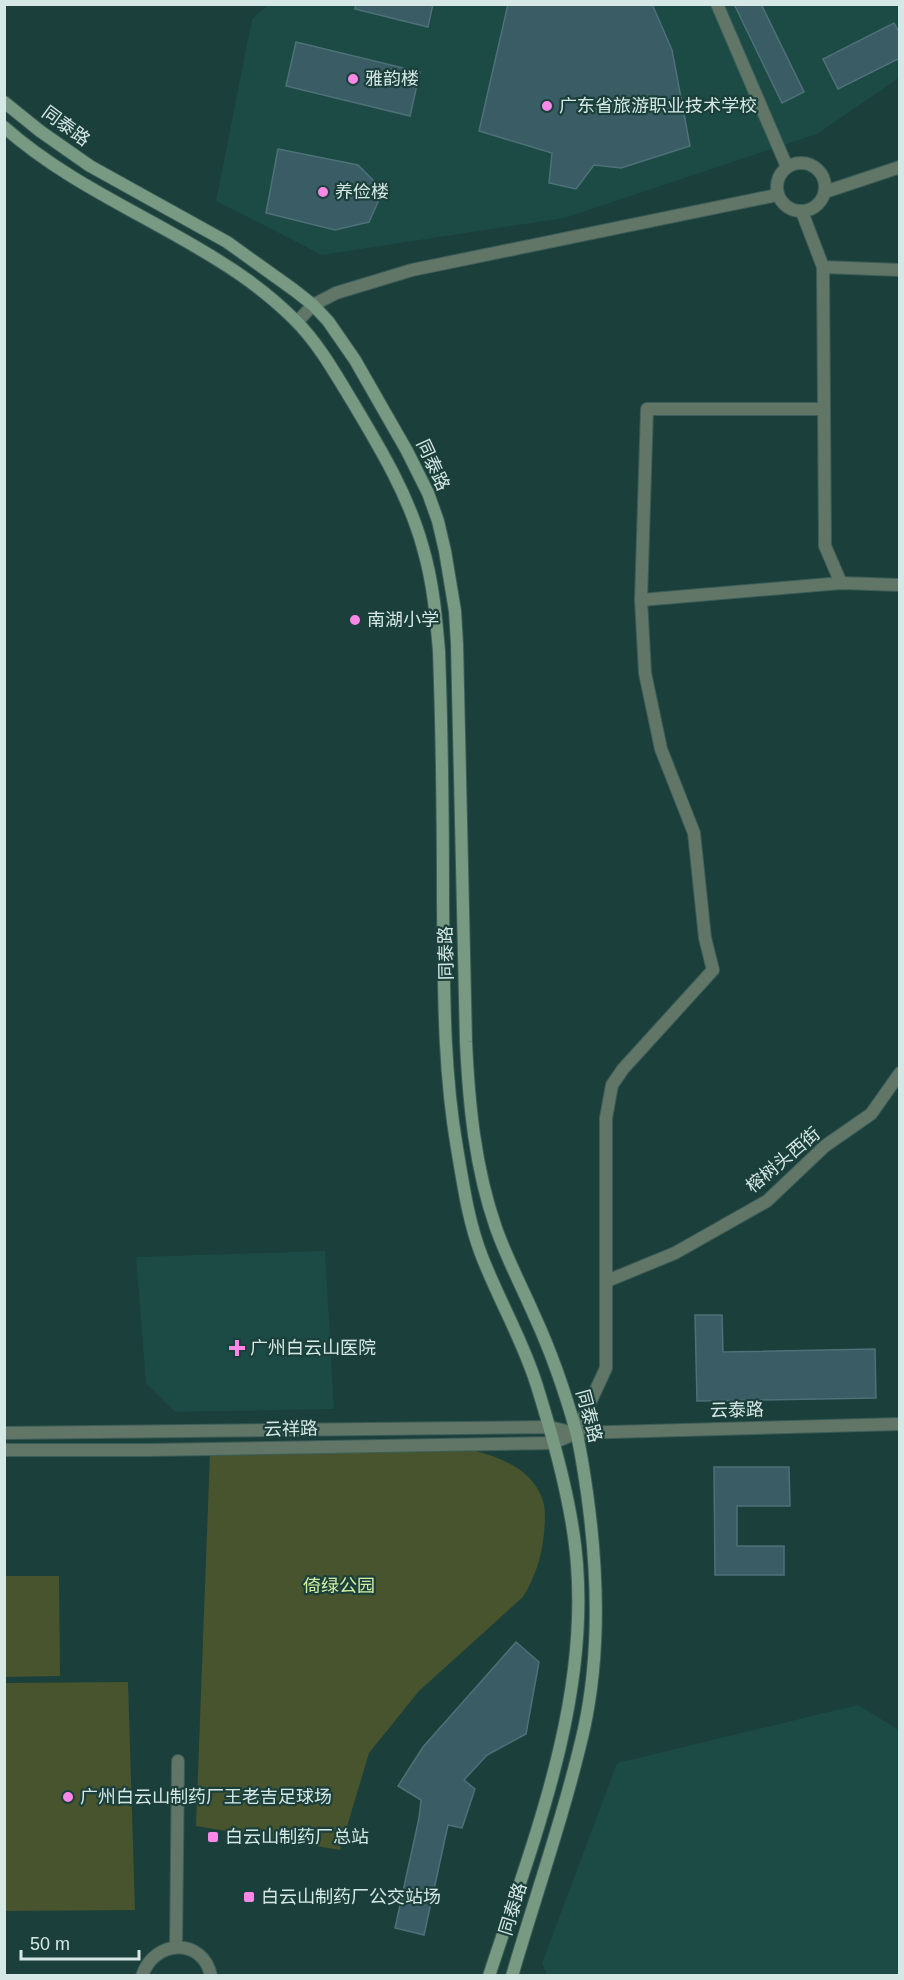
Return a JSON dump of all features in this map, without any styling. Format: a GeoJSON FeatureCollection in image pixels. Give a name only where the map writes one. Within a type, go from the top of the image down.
{"type":"FeatureCollection","features":[{"type":"Feature","properties":{"kind":"main road","name":"同泰路"},"geometry":{"type":"LineString","coordinates":[[4,102],[61,147],[123,185],[227,242],[313,305],[328,321],[355,360],[407,451],[431,502],[445,551],[455,611],[459,677],[466,1042],[468,1087],[476,1152],[482,1183],[496,1228],[553,1358],[576,1433],[590,1514],[594,1555],[596,1626],[593,1670],[584,1728],[512,1976]]}},
{"type":"Feature","properties":{"kind":"main road","name":"同泰路"},"geometry":{"type":"LineString","coordinates":[[4,127],[60,170],[216,259],[266,294],[297,322],[336,374],[381,452],[416,523],[429,571],[440,680],[444,1018],[452,1119],[473,1228],[489,1272],[530,1365],[549,1427],[570,1513],[578,1567],[577,1628],[564,1727],[550,1784],[489,1976]]}},
{"type":"Feature","properties":{"kind":"street"},"geometry":{"type":"LineString","coordinates":[[717,4],[787,167]]}},
{"type":"Feature","properties":{"kind":"street"},"geometry":{"type":"LineString","coordinates":[[802,163],[810,165],[818,169],[823,176],[825,192],[817,206],[802,212],[787,207],[777,195],[777,180],[787,167],[802,163]]}},
{"type":"Feature","properties":{"kind":"street"},"geometry":{"type":"LineString","coordinates":[[825,192],[900,168]]}},
{"type":"Feature","properties":{"kind":"street"},"geometry":{"type":"LineString","coordinates":[[297,322],[313,305],[336,293],[411,270],[777,195]]}},
{"type":"Feature","properties":{"kind":"street"},"geometry":{"type":"LineString","coordinates":[[802,212],[823,267],[825,546],[841,584]]}},
{"type":"Feature","properties":{"kind":"street"},"geometry":{"type":"LineString","coordinates":[[823,267],[900,270]]}},
{"type":"Feature","properties":{"kind":"street"},"geometry":{"type":"LineString","coordinates":[[576,1433],[606,1368],[606,1118],[612,1085],[623,1069],[713,970],[705,938],[694,833],[661,748],[645,672],[641,600],[646,409],[824,410]]}},
{"type":"Feature","properties":{"kind":"street"},"geometry":{"type":"LineString","coordinates":[[641,600],[841,584],[900,585]]}},
{"type":"Feature","properties":{"kind":"street","name":"榕树头西街"},"geometry":{"type":"LineString","coordinates":[[607,1281],[675,1253],[766,1201],[825,1146],[871,1114],[900,1073]]}},
{"type":"Feature","properties":{"kind":"street","name":"云泰路"},"geometry":{"type":"LineString","coordinates":[[576,1433],[900,1424]]}},
{"type":"Feature","properties":{"kind":"street","name":"云祥路"},"geometry":{"type":"LineString","coordinates":[[4,1433],[549,1427],[576,1433]]}},
{"type":"Feature","properties":{"kind":"street","name":"云祥路"},"geometry":{"type":"LineString","coordinates":[[4,1450],[150,1450],[553,1443],[576,1433]]}},
{"type":"Feature","properties":{"kind":"street"},"geometry":{"type":"LineString","coordinates":[[176,1947],[178,1761]]}},
{"type":"Feature","properties":{"kind":"street"},"geometry":{"type":"LineString","coordinates":[[141,1976],[152,1956],[162,1950],[176,1947],[196,1953],[205,1961],[211,1976]]}},
{"type":"Feature","properties":{"kind":"shaded area","name":"广东省旅游职业技术学校"},"geometry":{"type":"Polygon","coordinates":[[[268,5],[899,5],[899,78],[817,134],[564,218],[322,255],[216,201],[252,19],[268,5]]]}},
{"type":"Feature","properties":{"kind":"shaded area","name":"广州白云山医院"},"geometry":{"type":"Polygon","coordinates":[[[325,1251],[334,1409],[175,1412],[146,1383],[136,1257],[325,1251]]]}},
{"type":"Feature","properties":{"kind":"shaded area"},"geometry":{"type":"Polygon","coordinates":[[[858,1705],[899,1730],[899,1975],[547,1975],[542,1963],[617,1763],[858,1705]]]}},
{"type":"Feature","properties":{"kind":"green space","name":"倚绿公园"},"geometry":{"type":"Polygon","coordinates":[[[476,1451],[516,1467],[539,1491],[545,1517],[542,1550],[537,1566],[523,1597],[419,1691],[369,1753],[340,1850],[196,1826],[210,1453],[476,1451]]]}},
{"type":"Feature","properties":{"kind":"green space"},"geometry":{"type":"Polygon","coordinates":[[[5,1576],[59,1576],[60,1676],[5,1677],[5,1576]]]}},
{"type":"Feature","properties":{"kind":"green space","name":"广州白云山制药厂王老吉足球场"},"geometry":{"type":"Polygon","coordinates":[[[128,1682],[135,1910],[5,1911],[5,1683],[128,1682]]]}},
{"type":"Feature","properties":{"kind":"building"},"geometry":{"type":"Polygon","coordinates":[[[356,4],[433,4],[428,27],[355,9],[356,4]]]}},
{"type":"Feature","properties":{"kind":"building"},"geometry":{"type":"Polygon","coordinates":[[[508,4],[652,4],[672,50],[690,146],[621,168],[594,165],[576,189],[549,183],[552,153],[479,131],[508,4]]]}},
{"type":"Feature","properties":{"kind":"building"},"geometry":{"type":"Polygon","coordinates":[[[734,4],[761,4],[804,92],[782,103],[734,4]]]}},
{"type":"Feature","properties":{"kind":"building"},"geometry":{"type":"Polygon","coordinates":[[[894,23],[900,34],[900,58],[838,89],[823,59],[894,23]]]}},
{"type":"Feature","properties":{"kind":"building","name":"雅韵楼"},"geometry":{"type":"Polygon","coordinates":[[[296,42],[420,72],[410,116],[286,86],[296,42]]]}},
{"type":"Feature","properties":{"kind":"building","name":"养俭楼"},"geometry":{"type":"Polygon","coordinates":[[[278,149],[358,165],[375,182],[378,202],[369,222],[335,230],[266,213],[278,149]]]}},
{"type":"Feature","properties":{"kind":"building"},"geometry":{"type":"Polygon","coordinates":[[[695,1315],[722,1315],[723,1352],[875,1349],[876,1398],[697,1401],[695,1315]]]}},
{"type":"Feature","properties":{"kind":"building"},"geometry":{"type":"Polygon","coordinates":[[[714,1467],[789,1467],[790,1506],[737,1506],[737,1546],[784,1546],[784,1575],[715,1575],[714,1467]]]}},
{"type":"Feature","properties":{"kind":"building"},"geometry":{"type":"Polygon","coordinates":[[[516,1642],[539,1662],[526,1734],[487,1755],[464,1780],[475,1789],[462,1828],[448,1825],[424,1935],[395,1928],[421,1800],[398,1786],[423,1747],[516,1642]]]}},
{"type":"Feature","properties":{"kind":"place","name":"雅韵楼"},"geometry":{"type":"Point","coordinates":[353,79]}},
{"type":"Feature","properties":{"kind":"place","name":"广东省旅游职业技术学校"},"geometry":{"type":"Point","coordinates":[547,106]}},
{"type":"Feature","properties":{"kind":"place","name":"养俭楼"},"geometry":{"type":"Point","coordinates":[323,192]}},
{"type":"Feature","properties":{"kind":"place","name":"南湖小学"},"geometry":{"type":"Point","coordinates":[355,620]}},
{"type":"Feature","properties":{"kind":"place","name":"广州白云山医院"},"geometry":{"type":"Point","coordinates":[237,1348]}},
{"type":"Feature","properties":{"kind":"place","name":"广州白云山制药厂王老吉足球场"},"geometry":{"type":"Point","coordinates":[68,1797]}},
{"type":"Feature","properties":{"kind":"place","name":"白云山制药厂总站"},"geometry":{"type":"Point","coordinates":[213,1837]}},
{"type":"Feature","properties":{"kind":"place","name":"白云山制药厂公交站场"},"geometry":{"type":"Point","coordinates":[249,1897]}}]}
